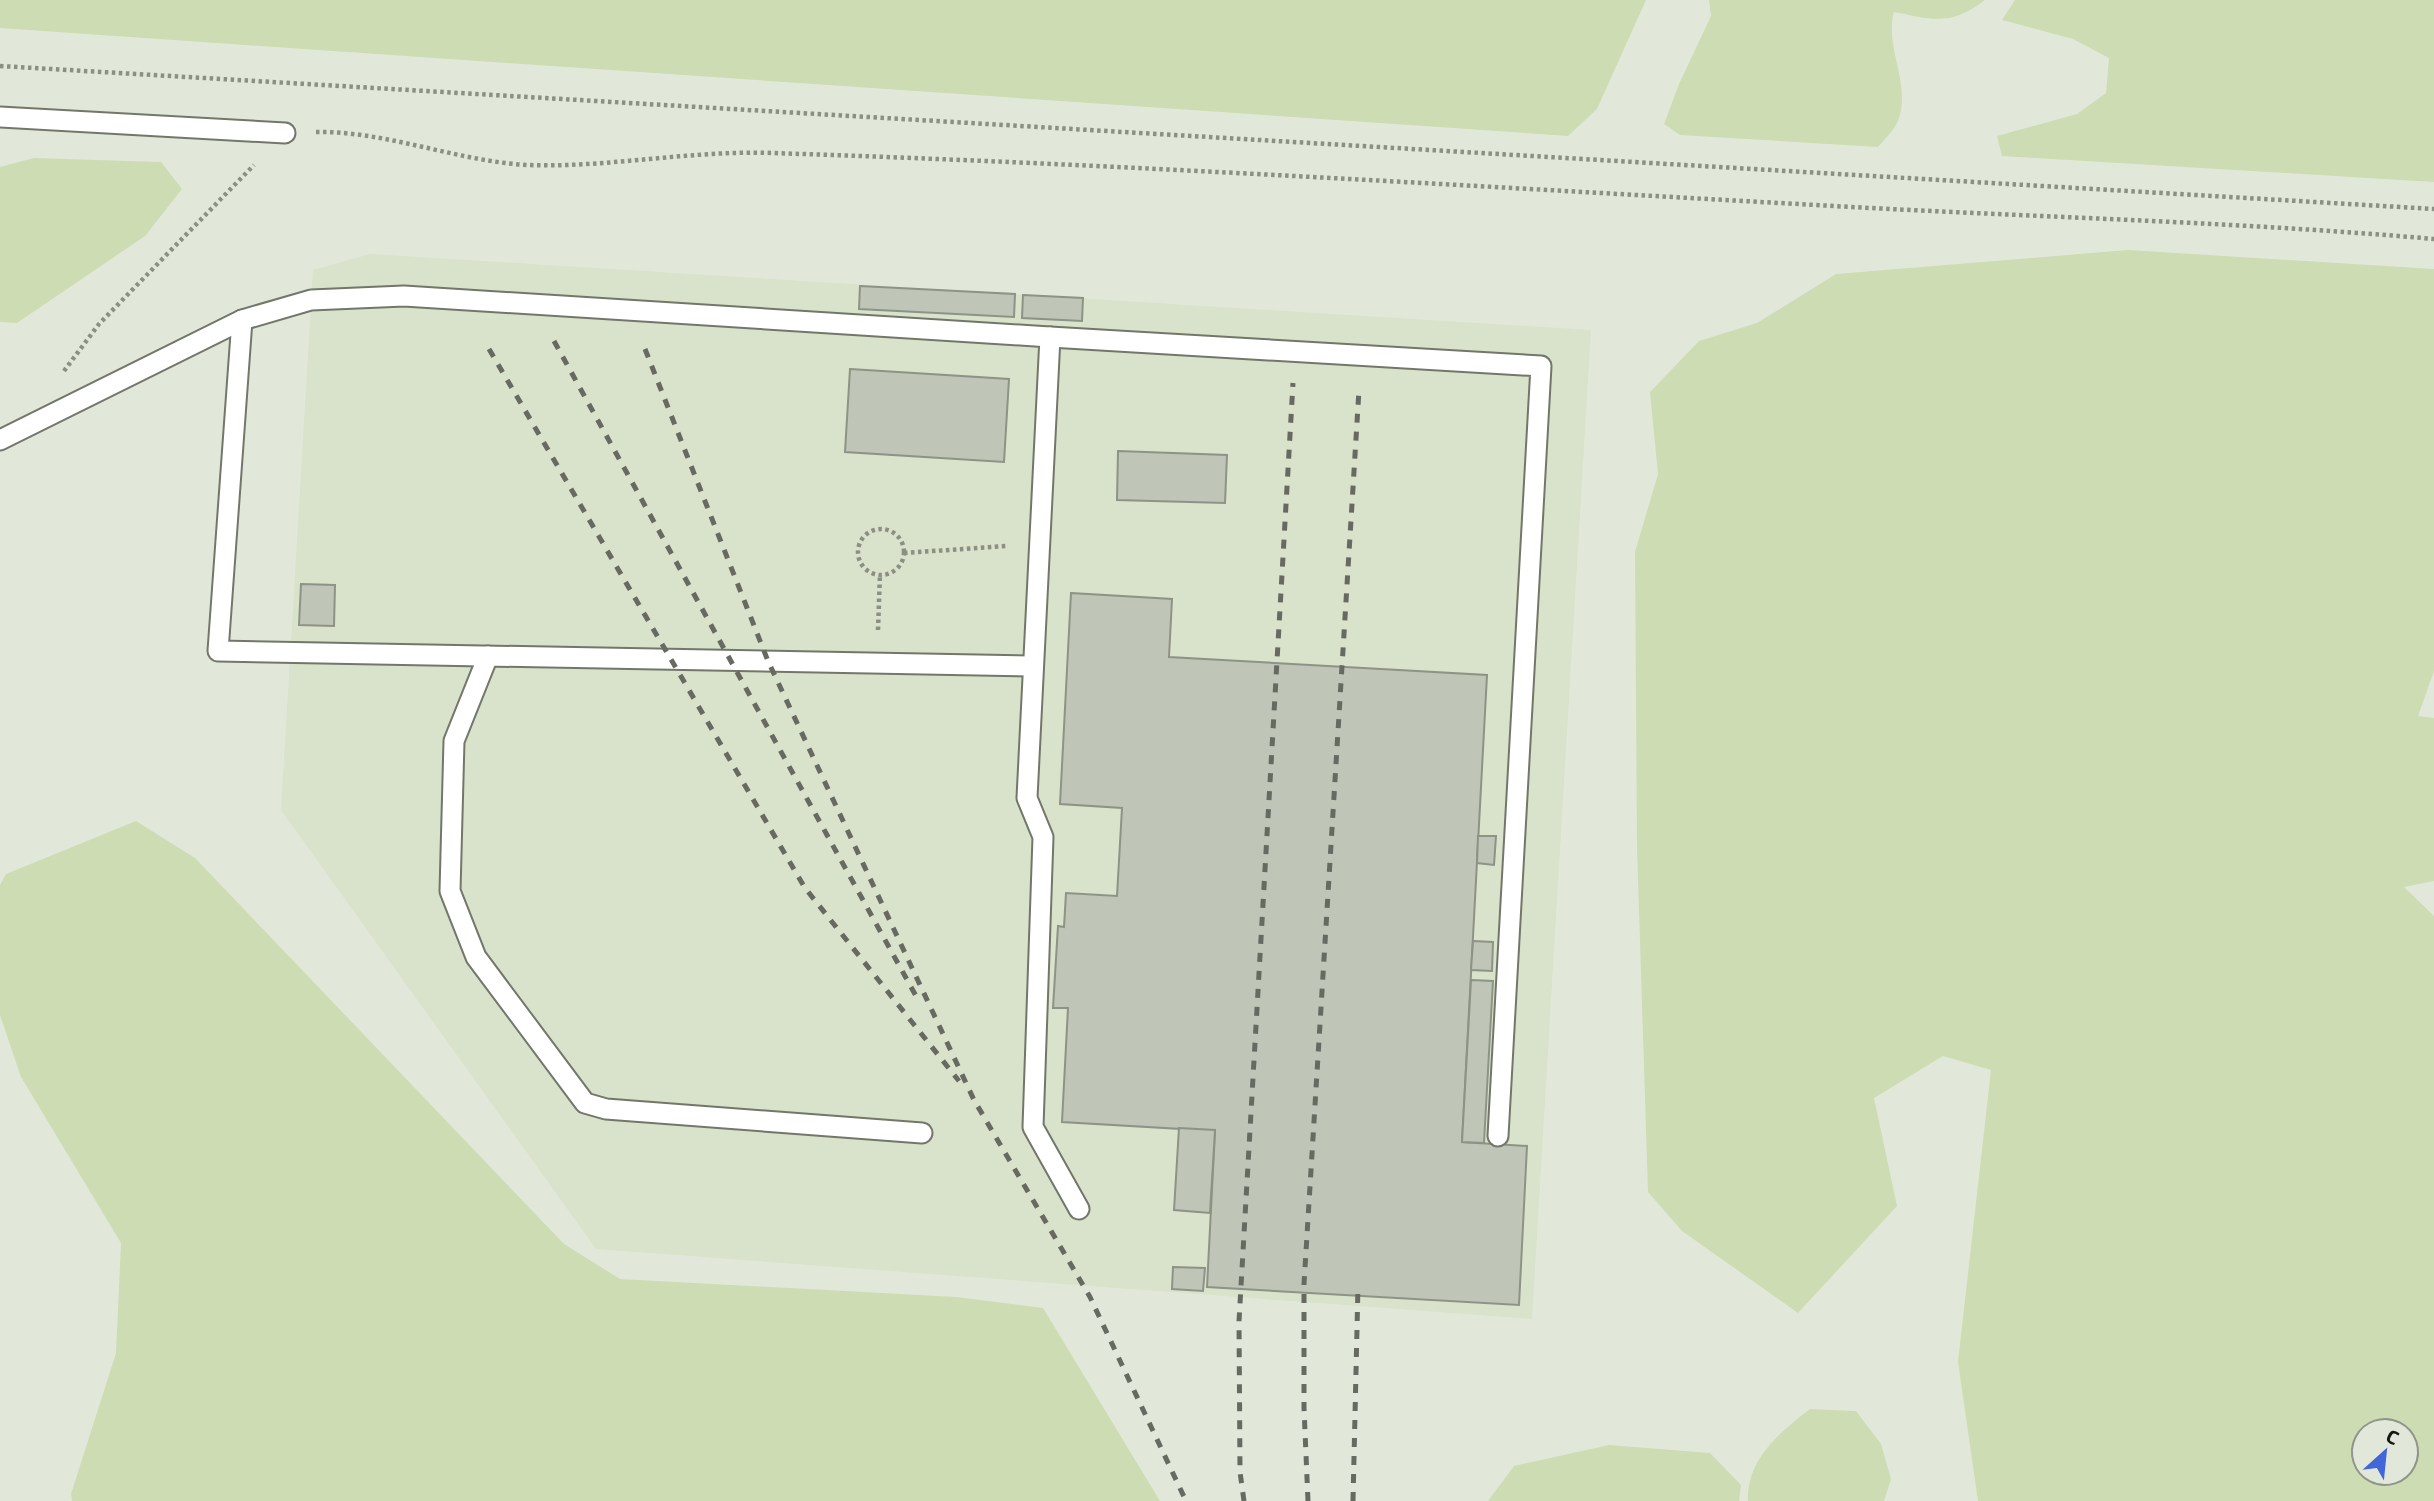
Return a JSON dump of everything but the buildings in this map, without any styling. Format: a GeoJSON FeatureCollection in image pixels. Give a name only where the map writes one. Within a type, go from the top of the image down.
{"type":"FeatureCollection","features":[{"type":"Feature","properties":{"kind":"lane"},"geometry":{"type":"LineString","coordinates":[[0,117],[285,133]]}},
{"type":"Feature","properties":{"kind":"lane"},"geometry":{"type":"LineString","coordinates":[[0,440],[242,320],[311,300],[404,296],[1541,366],[1498,1136]]}},
{"type":"Feature","properties":{"kind":"lane"},"geometry":{"type":"LineString","coordinates":[[242,320],[218,651],[1032,666]]}},
{"type":"Feature","properties":{"kind":"lane"},"geometry":{"type":"LineString","coordinates":[[1050,337],[1027,799],[1043,837],[1032,1127],[1079,1209]]}},
{"type":"Feature","properties":{"kind":"lane"},"geometry":{"type":"LineString","coordinates":[[488,656],[454,741],[450,891],[476,957],[585,1103],[606,1109],[922,1133]]}},
{"type":"Feature","properties":{"kind":"path"},"geometry":{"type":"LineString","coordinates":[[0,66],[2434,209]]}},
{"type":"Feature","properties":{"kind":"path"},"geometry":{"type":"LineString","coordinates":[[60,377],[99,324],[285,133],[349,132],[522,165],[586,164],[762,152],[1076,164],[2006,216],[2320,229],[2434,239]]}},
{"type":"Feature","properties":{"kind":"path"},"geometry":{"type":"LineString","coordinates":[[877,529],[892,531],[902,542],[904,553],[896,569],[880,574],[868,571],[859,558],[859,543],[864,536],[877,529]]}},
{"type":"Feature","properties":{"kind":"path"},"geometry":{"type":"LineString","coordinates":[[904,553],[1039,545]]}},
{"type":"Feature","properties":{"kind":"path"},"geometry":{"type":"LineString","coordinates":[[877,663],[880,574]]}},
{"type":"Feature","properties":{"kind":"shaded area"},"geometry":{"type":"Polygon","coordinates":[[[370,254],[1591,330],[1532,1319],[596,1249],[281,810],[313,270],[370,254]]]}},
{"type":"Feature","properties":{"kind":"green space"},"geometry":{"type":"Polygon","coordinates":[[[0,0],[1646,0],[1597,109],[1568,136],[0,28],[0,0]]]}},
{"type":"Feature","properties":{"kind":"green space"},"geometry":{"type":"Polygon","coordinates":[[[1709,0],[1985,0],[1962,14],[1941,19],[1894,12],[1892,39],[1902,94],[1901,107],[1898,121],[1878,147],[1680,135],[1664,124],[1679,84],[1711,16],[1709,0]]]}},
{"type":"Feature","properties":{"kind":"green space"},"geometry":{"type":"Polygon","coordinates":[[[2015,0],[2434,0],[2434,182],[2002,156],[1997,136],[2077,114],[2106,93],[2109,58],[2073,39],[2002,20],[2015,0]]]}},
{"type":"Feature","properties":{"kind":"green space"},"geometry":{"type":"Polygon","coordinates":[[[34,158],[161,162],[182,189],[145,236],[17,323],[0,322],[0,167],[34,158]]]}},
{"type":"Feature","properties":{"kind":"green space"},"geometry":{"type":"Polygon","coordinates":[[[2128,250],[2434,269],[2434,671],[2418,716],[2434,718],[2434,881],[2404,887],[2434,916],[2434,1501],[1978,1501],[1958,1362],[1991,1070],[1943,1056],[1874,1098],[1897,1206],[1798,1313],[1682,1231],[1648,1192],[1637,848],[1635,552],[1658,474],[1650,392],[1699,341],[1757,323],[1836,274],[2128,250]]]}},
{"type":"Feature","properties":{"kind":"green space"},"geometry":{"type":"Polygon","coordinates":[[[136,821],[195,858],[564,1244],[620,1279],[956,1297],[1043,1308],[1160,1501],[72,1501],[71,1494],[116,1353],[121,1243],[21,1077],[0,1015],[0,885],[6,874],[136,821]]]}},
{"type":"Feature","properties":{"kind":"green space"},"geometry":{"type":"Polygon","coordinates":[[[1810,1409],[1856,1411],[1881,1444],[1891,1479],[1884,1501],[1748,1501],[1753,1473],[1767,1448],[1787,1427],[1810,1409]]]}},
{"type":"Feature","properties":{"kind":"green space"},"geometry":{"type":"Polygon","coordinates":[[[1609,1445],[1710,1453],[1741,1485],[1739,1501],[1488,1501],[1514,1466],[1609,1445]]]}},
{"type":"Feature","properties":{"kind":"railway"},"geometry":{"type":"LineString","coordinates":[[554,341],[916,996]]}},
{"type":"Feature","properties":{"kind":"railway"},"geometry":{"type":"LineString","coordinates":[[489,349],[805,888],[959,1081]]}},
{"type":"Feature","properties":{"kind":"railway"},"geometry":{"type":"LineString","coordinates":[[645,349],[768,661],[974,1100],[1090,1297],[1186,1501]]}},
{"type":"Feature","properties":{"kind":"railway"},"geometry":{"type":"LineString","coordinates":[[1244,1501],[1240,1472],[1239,1321],[1293,383]]}},
{"type":"Feature","properties":{"kind":"railway"},"geometry":{"type":"LineString","coordinates":[[1308,1501],[1304,1408],[1304,1284],[1359,390]]}},
{"type":"Feature","properties":{"kind":"railway"},"geometry":{"type":"LineString","coordinates":[[1353,1501],[1358,1286]]}}]}
